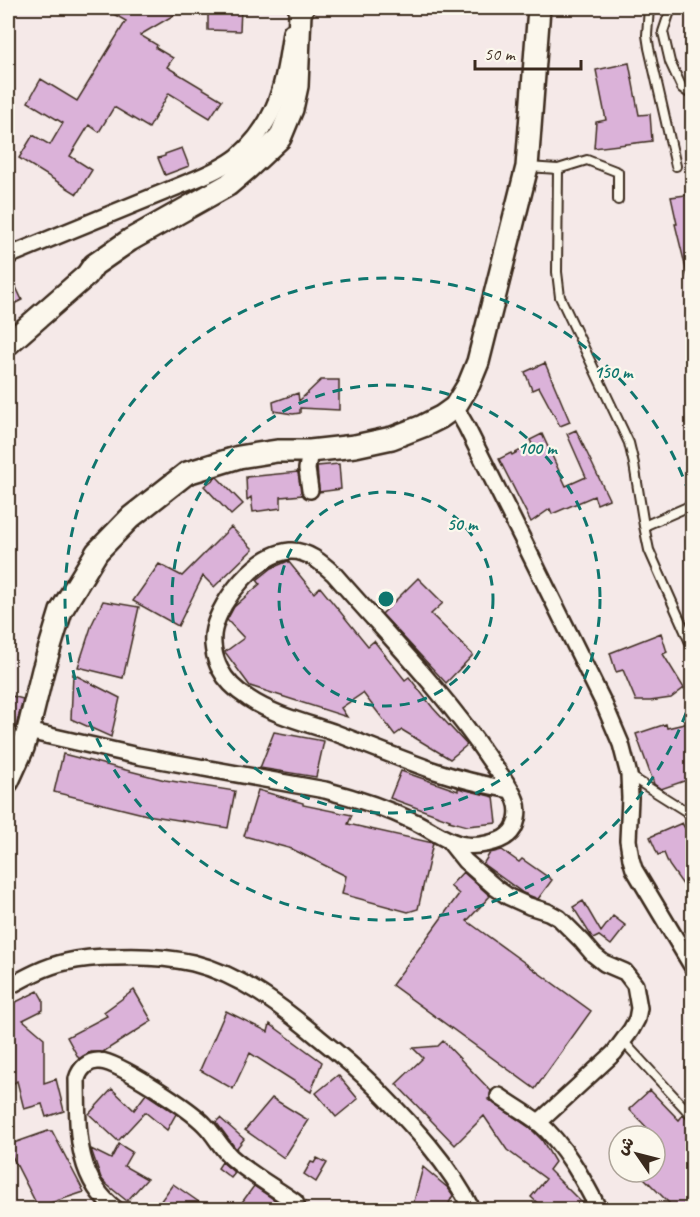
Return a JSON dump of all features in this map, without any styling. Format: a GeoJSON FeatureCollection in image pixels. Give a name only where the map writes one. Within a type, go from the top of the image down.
{"type":"FeatureCollection","features":[{"type":"Feature","properties":{"kind":"main road"},"geometry":{"type":"LineString","coordinates":[[8,344],[87,275],[98,273],[237,191],[254,177],[284,140],[294,132],[306,100],[309,72],[308,28],[306,12],[303,8]]}},
{"type":"Feature","properties":{"kind":"main road"},"geometry":{"type":"LineString","coordinates":[[8,781],[28,731],[61,610],[98,552],[131,517],[188,472],[239,457],[277,451],[310,452],[392,438],[441,417],[455,407],[469,384],[478,362],[527,167],[539,8]]}},
{"type":"Feature","properties":{"kind":"street"},"geometry":{"type":"LineString","coordinates":[[8,255],[196,179],[237,157],[254,140],[277,104],[292,21],[297,8]]}},
{"type":"Feature","properties":{"kind":"street"},"geometry":{"type":"LineString","coordinates":[[455,407],[521,536],[621,744],[629,775],[628,840],[631,860],[693,966]]}},
{"type":"Feature","properties":{"kind":"street"},"geometry":{"type":"LineString","coordinates":[[310,452],[306,469],[310,490]]}},
{"type":"Feature","properties":{"kind":"street"},"geometry":{"type":"LineString","coordinates":[[28,731],[138,756],[354,797],[417,822],[463,845],[477,846],[508,835],[514,827],[518,810],[516,801],[510,790],[482,748],[454,711],[334,574],[321,562],[300,552],[290,551],[280,554],[259,565],[232,591],[220,612],[213,630],[215,656],[220,670],[230,684],[249,699],[277,712],[437,771],[510,790]]}},
{"type":"Feature","properties":{"kind":"street"},"geometry":{"type":"LineString","coordinates":[[447,839],[465,861],[496,888],[509,897],[559,918],[598,959],[625,972],[635,984],[639,1008],[637,1019],[623,1041],[614,1053],[538,1123]]}},
{"type":"Feature","properties":{"kind":"street"},"geometry":{"type":"LineString","coordinates":[[8,987],[49,967],[66,962],[106,957],[163,958],[194,963],[220,972],[279,1005],[355,1067],[434,1150],[472,1209]]}},
{"type":"Feature","properties":{"kind":"street"},"geometry":{"type":"LineString","coordinates":[[112,1208],[98,1192],[91,1179],[81,1154],[78,1138],[78,1074],[85,1066],[96,1061],[110,1064],[187,1109],[204,1124],[228,1155],[295,1202],[297,1209]]}},
{"type":"Feature","properties":{"kind":"street"},"geometry":{"type":"LineString","coordinates":[[499,1096],[538,1123],[570,1159],[599,1209]]}},
{"type":"Feature","properties":{"kind":"lane"},"geometry":{"type":"LineString","coordinates":[[649,8],[647,35],[649,48],[676,166]]}},
{"type":"Feature","properties":{"kind":"lane"},"geometry":{"type":"LineString","coordinates":[[671,8],[663,32],[670,62],[682,88],[693,95]]}},
{"type":"Feature","properties":{"kind":"lane"},"geometry":{"type":"LineString","coordinates":[[647,35],[663,32]]}},
{"type":"Feature","properties":{"kind":"lane"},"geometry":{"type":"LineString","coordinates":[[527,167],[558,169],[587,160],[618,172],[618,200]]}},
{"type":"Feature","properties":{"kind":"lane"},"geometry":{"type":"LineString","coordinates":[[558,169],[556,272],[560,297],[629,443],[649,550],[693,647]]}},
{"type":"Feature","properties":{"kind":"lane"},"geometry":{"type":"LineString","coordinates":[[644,526],[693,505]]}},
{"type":"Feature","properties":{"kind":"lane"},"geometry":{"type":"LineString","coordinates":[[629,775],[693,815]]}},
{"type":"Feature","properties":{"kind":"lane"},"geometry":{"type":"LineString","coordinates":[[623,1041],[693,1116]]}},
{"type":"Feature","properties":{"kind":"building"},"geometry":{"type":"Polygon","coordinates":[[[103,8],[186,8],[140,35],[173,58],[167,67],[222,100],[210,118],[169,93],[149,128],[114,107],[99,132],[89,125],[70,156],[92,170],[77,194],[19,158],[33,135],[50,145],[63,123],[28,102],[41,79],[77,101],[126,21],[103,8]]]}},
{"type":"Feature","properties":{"kind":"building"},"geometry":{"type":"Polygon","coordinates":[[[208,8],[241,8],[240,31],[208,30],[208,8]]]}},
{"type":"Feature","properties":{"kind":"building"},"geometry":{"type":"Polygon","coordinates":[[[629,63],[639,115],[650,114],[652,141],[594,148],[596,122],[606,120],[596,70],[629,63]]]}},
{"type":"Feature","properties":{"kind":"building"},"geometry":{"type":"Polygon","coordinates":[[[182,148],[189,166],[165,175],[158,158],[182,148]]]}},
{"type":"Feature","properties":{"kind":"building"},"geometry":{"type":"Polygon","coordinates":[[[693,194],[693,277],[688,277],[671,197],[693,194]]]}},
{"type":"Feature","properties":{"kind":"building"},"geometry":{"type":"Polygon","coordinates":[[[8,270],[22,300],[8,307],[8,270]]]}},
{"type":"Feature","properties":{"kind":"building"},"geometry":{"type":"Polygon","coordinates":[[[545,363],[570,422],[560,426],[539,387],[532,390],[525,372],[545,363]]]}},
{"type":"Feature","properties":{"kind":"building"},"geometry":{"type":"Polygon","coordinates":[[[321,380],[339,380],[339,410],[300,408],[300,413],[293,414],[274,411],[273,402],[298,393],[299,401],[321,380]]]}},
{"type":"Feature","properties":{"kind":"building"},"geometry":{"type":"Polygon","coordinates":[[[576,430],[609,499],[597,504],[594,496],[552,514],[550,509],[531,522],[499,459],[532,444],[530,440],[542,434],[566,486],[586,477],[567,434],[576,430]]]}},
{"type":"Feature","properties":{"kind":"building"},"geometry":{"type":"Polygon","coordinates":[[[339,464],[341,489],[319,492],[317,466],[339,464]]]}},
{"type":"Feature","properties":{"kind":"building"},"geometry":{"type":"Polygon","coordinates":[[[298,472],[302,495],[281,497],[281,508],[253,512],[251,497],[247,500],[246,477],[298,472]]]}},
{"type":"Feature","properties":{"kind":"building"},"geometry":{"type":"Polygon","coordinates":[[[217,477],[243,504],[231,515],[204,486],[217,477]]]}},
{"type":"Feature","properties":{"kind":"building"},"geometry":{"type":"Polygon","coordinates":[[[231,527],[253,549],[214,587],[203,576],[178,626],[133,601],[159,564],[182,576],[231,527]]]}},
{"type":"Feature","properties":{"kind":"building"},"geometry":{"type":"Polygon","coordinates":[[[288,561],[314,593],[320,587],[368,646],[374,641],[405,680],[409,677],[433,708],[467,745],[450,759],[402,730],[395,735],[363,693],[341,708],[347,717],[250,686],[225,652],[244,638],[227,620],[234,607],[260,584],[257,580],[272,568],[288,561]]]}},
{"type":"Feature","properties":{"kind":"building"},"geometry":{"type":"Polygon","coordinates":[[[418,578],[443,603],[431,614],[473,655],[446,683],[382,614],[418,578]]]}},
{"type":"Feature","properties":{"kind":"building"},"geometry":{"type":"Polygon","coordinates":[[[103,601],[139,607],[123,678],[78,667],[92,624],[103,601]]]}},
{"type":"Feature","properties":{"kind":"building"},"geometry":{"type":"Polygon","coordinates":[[[661,633],[667,652],[663,654],[684,688],[671,698],[636,701],[623,670],[616,672],[610,653],[661,633]]]}},
{"type":"Feature","properties":{"kind":"building"},"geometry":{"type":"Polygon","coordinates":[[[73,674],[120,698],[111,737],[71,719],[73,674]]]}},
{"type":"Feature","properties":{"kind":"building"},"geometry":{"type":"Polygon","coordinates":[[[8,695],[23,699],[15,730],[8,728],[8,695]]]}},
{"type":"Feature","properties":{"kind":"building"},"geometry":{"type":"Polygon","coordinates":[[[693,722],[693,778],[661,789],[654,784],[636,734],[666,724],[667,728],[693,722]]]}},
{"type":"Feature","properties":{"kind":"building"},"geometry":{"type":"Polygon","coordinates":[[[274,732],[324,741],[316,777],[260,768],[274,732]]]}},
{"type":"Feature","properties":{"kind":"building"},"geometry":{"type":"Polygon","coordinates":[[[63,754],[165,780],[235,791],[228,828],[147,815],[54,792],[63,754]]]}},
{"type":"Feature","properties":{"kind":"building"},"geometry":{"type":"Polygon","coordinates":[[[401,771],[458,791],[458,788],[494,797],[497,823],[467,826],[390,798],[401,771]]]}},
{"type":"Feature","properties":{"kind":"building"},"geometry":{"type":"Polygon","coordinates":[[[258,790],[303,803],[303,805],[352,815],[348,824],[433,843],[418,909],[408,912],[342,894],[346,876],[292,849],[244,836],[258,790]]]}},
{"type":"Feature","properties":{"kind":"building"},"geometry":{"type":"Polygon","coordinates":[[[682,823],[693,842],[693,899],[669,865],[664,853],[658,855],[650,837],[682,823]]]}},
{"type":"Feature","properties":{"kind":"building"},"geometry":{"type":"Polygon","coordinates":[[[502,850],[519,862],[522,859],[552,880],[538,899],[523,893],[483,864],[490,853],[502,850]]]}},
{"type":"Feature","properties":{"kind":"building"},"geometry":{"type":"Polygon","coordinates":[[[463,872],[490,896],[467,921],[591,1011],[535,1089],[392,985],[459,894],[450,886],[463,872]]]}},
{"type":"Feature","properties":{"kind":"building"},"geometry":{"type":"Polygon","coordinates":[[[583,901],[601,932],[613,916],[626,926],[611,945],[599,936],[593,939],[573,907],[583,901]]]}},
{"type":"Feature","properties":{"kind":"building"},"geometry":{"type":"Polygon","coordinates":[[[134,990],[152,1021],[103,1052],[90,1052],[79,1059],[67,1037],[107,1016],[104,1012],[134,990]]]}},
{"type":"Feature","properties":{"kind":"building"},"geometry":{"type":"Polygon","coordinates":[[[38,991],[43,1000],[43,1010],[23,1020],[44,1038],[44,1083],[56,1079],[64,1111],[46,1117],[42,1104],[24,1109],[17,1081],[8,1087],[8,1006],[38,991]]]}},
{"type":"Feature","properties":{"kind":"building"},"geometry":{"type":"Polygon","coordinates":[[[226,1011],[268,1032],[270,1024],[322,1062],[311,1092],[250,1053],[233,1089],[200,1070],[226,1011]]]}},
{"type":"Feature","properties":{"kind":"building"},"geometry":{"type":"Polygon","coordinates":[[[443,1041],[491,1091],[488,1099],[530,1128],[542,1140],[555,1162],[549,1170],[588,1209],[544,1209],[531,1197],[546,1179],[507,1150],[484,1116],[455,1145],[396,1084],[423,1058],[413,1048],[438,1046],[443,1041]]]}},
{"type":"Feature","properties":{"kind":"building"},"geometry":{"type":"Polygon","coordinates":[[[338,1075],[358,1099],[336,1117],[316,1093],[338,1075]]]}},
{"type":"Feature","properties":{"kind":"building"},"geometry":{"type":"Polygon","coordinates":[[[112,1089],[134,1110],[146,1094],[176,1114],[167,1130],[145,1112],[118,1141],[89,1114],[112,1089]]]}},
{"type":"Feature","properties":{"kind":"building"},"geometry":{"type":"Polygon","coordinates":[[[650,1090],[679,1120],[683,1115],[693,1122],[693,1209],[675,1209],[650,1184],[667,1184],[667,1124],[643,1124],[629,1109],[650,1090]]]}},
{"type":"Feature","properties":{"kind":"building"},"geometry":{"type":"Polygon","coordinates":[[[272,1098],[308,1120],[284,1158],[245,1130],[272,1098]]]}},
{"type":"Feature","properties":{"kind":"building"},"geometry":{"type":"Polygon","coordinates":[[[220,1118],[244,1139],[236,1149],[216,1122],[220,1118]]]}},
{"type":"Feature","properties":{"kind":"building"},"geometry":{"type":"Polygon","coordinates":[[[52,1131],[84,1192],[38,1207],[8,1145],[52,1131]]]}},
{"type":"Feature","properties":{"kind":"building"},"geometry":{"type":"Polygon","coordinates":[[[119,1144],[132,1152],[124,1166],[147,1179],[127,1201],[101,1178],[91,1149],[111,1159],[119,1144]]]}},
{"type":"Feature","properties":{"kind":"building"},"geometry":{"type":"Polygon","coordinates":[[[317,1158],[327,1163],[316,1182],[304,1174],[311,1162],[314,1163],[317,1158]]]}},
{"type":"Feature","properties":{"kind":"building"},"geometry":{"type":"Polygon","coordinates":[[[222,1162],[235,1173],[231,1178],[218,1168],[222,1162]]]}},
{"type":"Feature","properties":{"kind":"building"},"geometry":{"type":"Polygon","coordinates":[[[423,1167],[453,1195],[446,1209],[412,1209],[423,1167]]]}},
{"type":"Feature","properties":{"kind":"building"},"geometry":{"type":"Polygon","coordinates":[[[173,1184],[209,1209],[155,1209],[173,1184]]]}},
{"type":"Feature","properties":{"kind":"building"},"geometry":{"type":"Polygon","coordinates":[[[254,1186],[282,1205],[287,1209],[237,1209],[254,1186]]]}}]}
